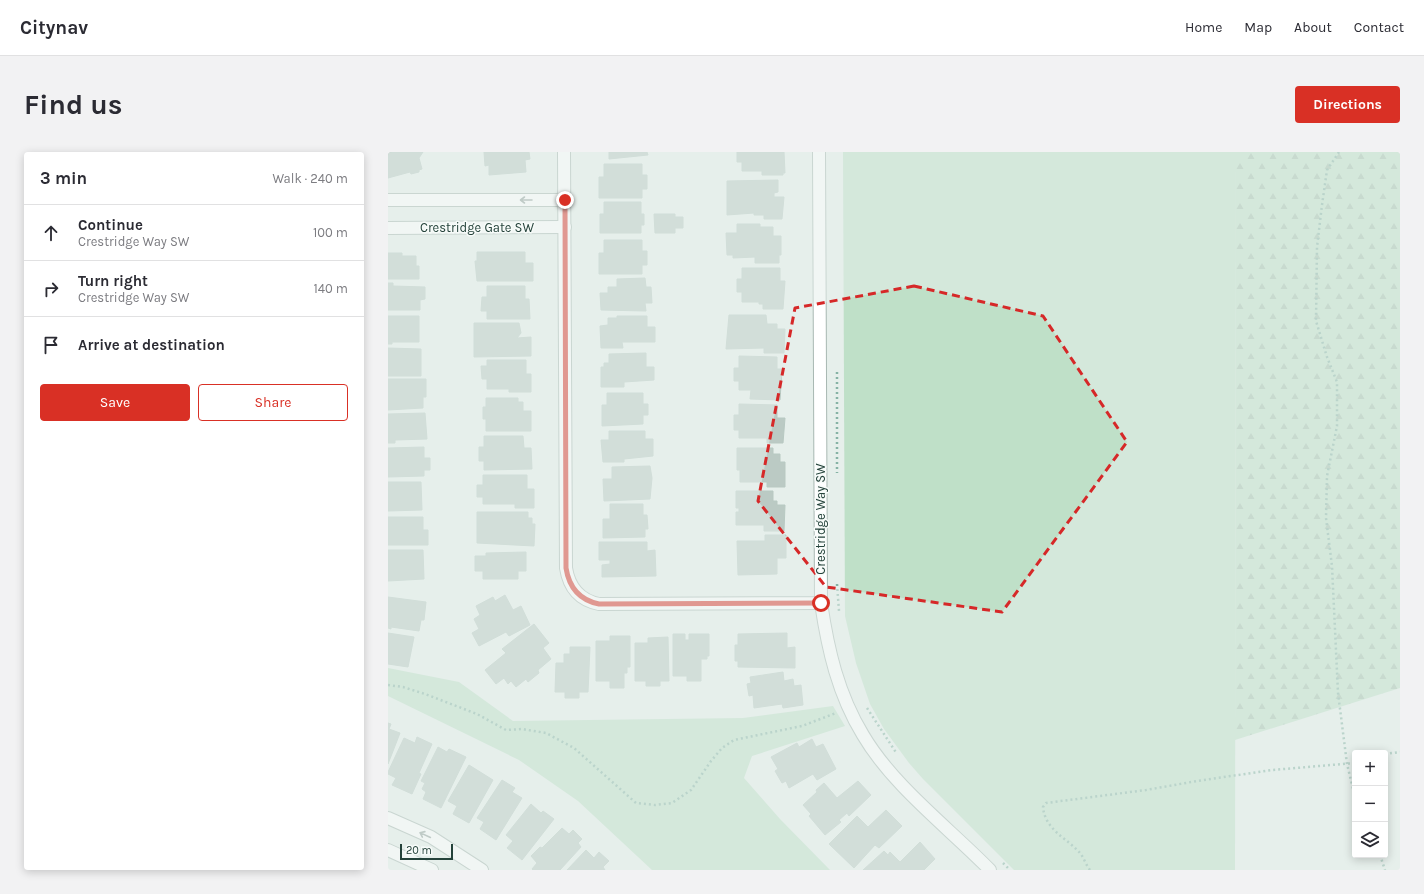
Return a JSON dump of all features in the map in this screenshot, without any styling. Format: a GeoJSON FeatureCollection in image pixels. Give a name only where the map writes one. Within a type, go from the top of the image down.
{"type":"FeatureCollection","features":[{"type":"Feature","properties":{"kind":"street"},"geometry":{"type":"LineString","coordinates":[[564,152],[566,568],[568,579],[578,595],[599,604],[821,603]]}},
{"type":"Feature","properties":{"kind":"street","name":"Crestridge Way SW"},"geometry":{"type":"LineString","coordinates":[[819,152],[821,603],[827,644],[832,665],[848,708],[863,736],[881,761],[918,801],[990,870]]}},
{"type":"Feature","properties":{"kind":"street","name":"Crestridge Gate SW"},"geometry":{"type":"LineString","coordinates":[[388,200],[565,200]]}},
{"type":"Feature","properties":{"kind":"street","name":"Crestridge Gate SW"},"geometry":{"type":"LineString","coordinates":[[388,228],[565,227]]}},
{"type":"Feature","properties":{"kind":"street"},"geometry":{"type":"LineString","coordinates":[[388,818],[431,837],[482,870]]}},
{"type":"Feature","properties":{"kind":"street"},"geometry":{"type":"LineString","coordinates":[[388,850],[432,870]]}},
{"type":"Feature","properties":{"kind":"path"},"geometry":{"type":"LineString","coordinates":[[1339,152],[1327,170],[1322,204],[1317,247],[1316,321],[1327,357],[1337,382],[1337,426],[1327,476],[1326,518],[1332,566],[1338,693],[1346,764],[1352,786]]}},
{"type":"Feature","properties":{"kind":"path"},"geometry":{"type":"LineString","coordinates":[[837,364],[837,474]]}},
{"type":"Feature","properties":{"kind":"path"},"geometry":{"type":"LineString","coordinates":[[837,581],[840,616]]}},
{"type":"Feature","properties":{"kind":"path"},"geometry":{"type":"LineString","coordinates":[[388,685],[403,687],[425,694],[477,714],[506,730],[522,729],[546,733],[574,748],[636,803],[656,806],[672,803],[691,790],[722,748],[734,740],[802,726],[834,714]]}},
{"type":"Feature","properties":{"kind":"path"},"geometry":{"type":"LineString","coordinates":[[865,704],[880,730],[900,759]]}},
{"type":"Feature","properties":{"kind":"path"},"geometry":{"type":"LineString","coordinates":[[1388,754],[1400,752]]}},
{"type":"Feature","properties":{"kind":"path"},"geometry":{"type":"LineString","coordinates":[[1090,870],[1079,853],[1060,837],[1044,815],[1043,807],[1046,803],[1146,790],[1272,770],[1352,763]]}},
{"type":"Feature","properties":{"kind":"path"},"geometry":{"type":"LineString","coordinates":[[1381,858],[1385,870]]}},
{"type":"Feature","properties":{"kind":"path"},"geometry":{"type":"LineString","coordinates":[[999,859],[1010,870]]}},
{"type":"Feature","properties":{"kind":"highlighted area"},"geometry":{"type":"Polygon","coordinates":[[[914,286],[1043,316],[1127,442],[1002,612],[826,587],[758,501],[795,308],[914,286]]]}},
{"type":"Feature","properties":{"kind":"green space"},"geometry":{"type":"Polygon","coordinates":[[[843,152],[1236,152],[1235,870],[1014,870],[923,779],[909,763],[884,729],[870,704],[856,663],[845,616],[843,152]]]}},
{"type":"Feature","properties":{"kind":"green space"},"geometry":{"type":"Polygon","coordinates":[[[1236,152],[1400,152],[1400,688],[1235,740],[1236,152]]]}},
{"type":"Feature","properties":{"kind":"green space"},"geometry":{"type":"Polygon","coordinates":[[[388,668],[459,682],[513,721],[743,718],[833,706],[845,726],[752,756],[744,778],[780,819],[830,870],[652,870],[578,801],[519,760],[388,696],[388,668]]]}},
{"type":"Feature","properties":{"kind":"building"},"geometry":{"type":"Polygon","coordinates":[[[388,152],[423,152],[419,158],[422,169],[419,170],[419,172],[411,174],[410,172],[388,178],[388,152]]]}},
{"type":"Feature","properties":{"kind":"building"},"geometry":{"type":"Polygon","coordinates":[[[484,152],[529,152],[530,159],[525,160],[526,172],[489,175],[489,165],[485,166],[484,152]]]}},
{"type":"Feature","properties":{"kind":"building"},"geometry":{"type":"Polygon","coordinates":[[[609,152],[647,152],[648,155],[609,159],[609,152]]]}},
{"type":"Feature","properties":{"kind":"building"},"geometry":{"type":"Polygon","coordinates":[[[737,152],[784,152],[785,173],[783,173],[783,175],[762,175],[762,171],[742,171],[742,162],[737,162],[737,152]]]}},
{"type":"Feature","properties":{"kind":"building"},"geometry":{"type":"Polygon","coordinates":[[[604,164],[642,164],[642,175],[647,175],[647,189],[642,189],[642,198],[599,198],[599,177],[604,177],[604,164]]]}},
{"type":"Feature","properties":{"kind":"building"},"geometry":{"type":"Polygon","coordinates":[[[778,180],[778,192],[774,193],[774,197],[784,197],[782,219],[764,219],[764,215],[754,215],[754,213],[727,215],[727,181],[778,180]]]}},
{"type":"Feature","properties":{"kind":"building"},"geometry":{"type":"Polygon","coordinates":[[[604,202],[641,202],[641,214],[644,214],[644,225],[641,225],[641,233],[600,233],[600,214],[604,214],[604,202]]]}},
{"type":"Feature","properties":{"kind":"building"},"geometry":{"type":"Polygon","coordinates":[[[654,214],[675,214],[675,217],[683,217],[683,228],[675,228],[675,233],[655,233],[654,214]]]}},
{"type":"Feature","properties":{"kind":"building"},"geometry":{"type":"Polygon","coordinates":[[[737,224],[760,224],[760,227],[773,227],[773,236],[781,236],[781,255],[779,255],[779,263],[755,263],[755,257],[733,258],[733,255],[727,255],[726,233],[737,233],[737,224]]]}},
{"type":"Feature","properties":{"kind":"building"},"geometry":{"type":"Polygon","coordinates":[[[604,240],[642,240],[642,251],[647,251],[647,265],[642,265],[642,274],[599,274],[599,253],[604,253],[604,240]]]}},
{"type":"Feature","properties":{"kind":"building"},"geometry":{"type":"Polygon","coordinates":[[[477,252],[525,252],[525,263],[533,263],[533,281],[477,281],[475,261],[477,261],[477,252]]]}},
{"type":"Feature","properties":{"kind":"building"},"geometry":{"type":"Polygon","coordinates":[[[388,253],[402,253],[402,256],[416,256],[416,266],[419,266],[419,279],[388,279],[388,253]]]}},
{"type":"Feature","properties":{"kind":"building"},"geometry":{"type":"Polygon","coordinates":[[[742,268],[780,268],[780,281],[785,281],[783,309],[763,309],[763,304],[759,304],[759,302],[742,302],[742,292],[737,292],[737,279],[742,279],[742,268]]]}},
{"type":"Feature","properties":{"kind":"building"},"geometry":{"type":"Polygon","coordinates":[[[645,278],[646,287],[651,287],[652,303],[645,303],[646,311],[601,310],[600,293],[608,293],[608,287],[617,287],[617,279],[645,278]]]}},
{"type":"Feature","properties":{"kind":"building"},"geometry":{"type":"Polygon","coordinates":[[[388,283],[393,283],[393,286],[425,287],[425,299],[420,300],[420,310],[388,310],[388,283]]]}},
{"type":"Feature","properties":{"kind":"building"},"geometry":{"type":"Polygon","coordinates":[[[487,286],[525,286],[525,299],[529,299],[530,319],[487,319],[487,311],[481,311],[482,297],[487,297],[487,286]]]}},
{"type":"Feature","properties":{"kind":"building"},"geometry":{"type":"Polygon","coordinates":[[[729,315],[766,315],[767,324],[777,324],[777,329],[785,329],[784,353],[764,353],[764,348],[726,349],[729,315]]]}},
{"type":"Feature","properties":{"kind":"building"},"geometry":{"type":"Polygon","coordinates":[[[388,316],[419,316],[419,342],[392,342],[392,344],[388,344],[388,316]]]}},
{"type":"Feature","properties":{"kind":"building"},"geometry":{"type":"Polygon","coordinates":[[[617,316],[647,316],[647,327],[655,327],[655,342],[622,342],[623,348],[601,348],[600,326],[608,325],[608,318],[617,318],[617,316]]]}},
{"type":"Feature","properties":{"kind":"building"},"geometry":{"type":"Polygon","coordinates":[[[474,323],[519,323],[521,333],[517,338],[531,337],[531,356],[474,357],[474,323]]]}},
{"type":"Feature","properties":{"kind":"building"},"geometry":{"type":"Polygon","coordinates":[[[388,348],[421,349],[421,376],[388,376],[388,348]]]}},
{"type":"Feature","properties":{"kind":"building"},"geometry":{"type":"Polygon","coordinates":[[[646,353],[646,367],[654,367],[654,380],[624,382],[624,387],[601,387],[601,367],[604,367],[604,363],[609,363],[609,354],[646,353]]]}},
{"type":"Feature","properties":{"kind":"building"},"geometry":{"type":"Polygon","coordinates":[[[739,356],[777,357],[777,369],[782,369],[780,400],[750,399],[751,390],[739,390],[739,381],[734,381],[734,368],[739,368],[739,356]]]}},
{"type":"Feature","properties":{"kind":"building"},"geometry":{"type":"Polygon","coordinates":[[[487,360],[526,360],[526,374],[531,374],[531,392],[509,392],[509,389],[487,389],[487,379],[482,379],[481,366],[487,366],[487,360]]]}},
{"type":"Feature","properties":{"kind":"building"},"geometry":{"type":"Polygon","coordinates":[[[388,379],[426,379],[426,397],[423,397],[423,408],[388,410],[388,379]]]}},
{"type":"Feature","properties":{"kind":"building"},"geometry":{"type":"Polygon","coordinates":[[[607,393],[643,393],[643,404],[648,404],[648,415],[643,415],[643,424],[602,426],[602,405],[607,405],[607,393]]]}},
{"type":"Feature","properties":{"kind":"building"},"geometry":{"type":"Polygon","coordinates":[[[486,398],[518,398],[518,402],[523,402],[523,411],[531,411],[531,431],[486,431],[486,419],[483,419],[483,407],[486,407],[486,398]]]}},
{"type":"Feature","properties":{"kind":"building"},"geometry":{"type":"Polygon","coordinates":[[[739,404],[777,405],[777,418],[785,418],[783,443],[767,443],[767,438],[739,438],[739,430],[734,430],[734,415],[739,415],[739,404]]]}},
{"type":"Feature","properties":{"kind":"building"},"geometry":{"type":"Polygon","coordinates":[[[425,413],[427,439],[395,440],[395,443],[388,443],[388,414],[425,413]]]}},
{"type":"Feature","properties":{"kind":"building"},"geometry":{"type":"Polygon","coordinates":[[[609,431],[645,431],[645,439],[653,439],[653,456],[624,459],[624,462],[603,462],[601,440],[609,440],[609,431]]]}},
{"type":"Feature","properties":{"kind":"building"},"geometry":{"type":"Polygon","coordinates":[[[484,436],[523,436],[524,448],[531,448],[532,469],[484,470],[484,461],[479,461],[479,447],[484,447],[484,436]]]}},
{"type":"Feature","properties":{"kind":"building"},"geometry":{"type":"Polygon","coordinates":[[[424,447],[424,458],[430,458],[430,470],[424,470],[424,476],[388,477],[388,448],[424,447]]]}},
{"type":"Feature","properties":{"kind":"building"},"geometry":{"type":"Polygon","coordinates":[[[737,448],[773,448],[773,454],[780,454],[780,462],[785,462],[785,487],[767,487],[767,482],[740,482],[740,470],[737,470],[737,448]]]}},
{"type":"Feature","properties":{"kind":"building"},"geometry":{"type":"Polygon","coordinates":[[[650,466],[652,478],[650,499],[604,501],[603,479],[612,479],[612,467],[650,466]]]}},
{"type":"Feature","properties":{"kind":"building"},"geometry":{"type":"Polygon","coordinates":[[[483,475],[527,475],[527,489],[534,489],[534,508],[515,508],[515,504],[483,504],[483,497],[477,497],[477,485],[483,485],[483,475]]]}},
{"type":"Feature","properties":{"kind":"building"},"geometry":{"type":"Polygon","coordinates":[[[388,482],[421,482],[422,510],[388,511],[388,482]]]}},
{"type":"Feature","properties":{"kind":"building"},"geometry":{"type":"Polygon","coordinates":[[[736,491],[773,491],[773,501],[777,501],[777,505],[785,505],[784,531],[764,531],[764,525],[736,525],[736,512],[739,512],[739,508],[736,508],[736,491]]]}},
{"type":"Feature","properties":{"kind":"building"},"geometry":{"type":"Polygon","coordinates":[[[610,504],[643,504],[643,515],[647,515],[648,529],[645,529],[645,537],[603,538],[603,519],[610,519],[610,504]]]}},
{"type":"Feature","properties":{"kind":"building"},"geometry":{"type":"Polygon","coordinates":[[[477,512],[528,512],[528,518],[532,518],[532,524],[535,524],[534,546],[477,543],[477,512]]]}},
{"type":"Feature","properties":{"kind":"building"},"geometry":{"type":"Polygon","coordinates":[[[388,517],[423,517],[423,530],[428,530],[428,545],[388,545],[388,517]]]}},
{"type":"Feature","properties":{"kind":"building"},"geometry":{"type":"Polygon","coordinates":[[[765,535],[786,535],[786,558],[777,558],[777,574],[738,575],[737,541],[765,541],[765,535]]]}},
{"type":"Feature","properties":{"kind":"building"},"geometry":{"type":"Polygon","coordinates":[[[599,542],[647,542],[647,551],[655,550],[656,576],[602,577],[602,565],[610,564],[610,560],[599,560],[599,542]]]}},
{"type":"Feature","properties":{"kind":"building"},"geometry":{"type":"Polygon","coordinates":[[[388,550],[423,550],[424,579],[388,581],[388,550]]]}},
{"type":"Feature","properties":{"kind":"building"},"geometry":{"type":"Polygon","coordinates":[[[526,552],[526,571],[518,571],[518,579],[483,579],[483,571],[475,571],[475,556],[486,556],[486,553],[526,552]]]}},
{"type":"Feature","properties":{"kind":"building"},"geometry":{"type":"Polygon","coordinates":[[[505,595],[513,610],[521,606],[530,625],[509,636],[506,632],[479,646],[472,633],[479,629],[474,619],[480,615],[476,606],[493,597],[495,601],[505,595]]]}},
{"type":"Feature","properties":{"kind":"building"},"geometry":{"type":"Polygon","coordinates":[[[388,597],[426,602],[424,620],[421,620],[419,631],[391,627],[391,629],[388,628],[388,597]]]}},
{"type":"Feature","properties":{"kind":"building"},"geometry":{"type":"Polygon","coordinates":[[[534,624],[549,643],[543,648],[551,659],[538,670],[539,673],[528,682],[526,679],[516,687],[511,681],[508,684],[504,678],[496,684],[485,670],[506,653],[502,649],[534,624]]]}},
{"type":"Feature","properties":{"kind":"building"},"geometry":{"type":"Polygon","coordinates":[[[388,633],[414,637],[408,667],[388,664],[388,633]]]}},
{"type":"Feature","properties":{"kind":"building"},"geometry":{"type":"Polygon","coordinates":[[[787,633],[787,648],[795,647],[795,668],[738,667],[738,661],[735,661],[735,645],[738,645],[738,634],[787,633]]]}},
{"type":"Feature","properties":{"kind":"building"},"geometry":{"type":"Polygon","coordinates":[[[673,634],[685,634],[685,640],[689,640],[689,634],[709,634],[709,656],[707,656],[707,659],[701,659],[701,681],[687,681],[687,676],[673,676],[673,634]]]}},
{"type":"Feature","properties":{"kind":"building"},"geometry":{"type":"Polygon","coordinates":[[[610,636],[630,636],[630,667],[627,667],[627,673],[624,673],[624,688],[610,688],[610,681],[596,681],[596,641],[610,641],[610,636]]]}},
{"type":"Feature","properties":{"kind":"building"},"geometry":{"type":"Polygon","coordinates":[[[668,637],[669,681],[660,681],[660,686],[646,686],[646,681],[635,681],[635,643],[648,643],[648,638],[668,637]]]}},
{"type":"Feature","properties":{"kind":"building"},"geometry":{"type":"Polygon","coordinates":[[[570,647],[590,647],[588,692],[579,692],[579,698],[565,698],[565,692],[555,692],[556,663],[564,663],[564,654],[570,654],[570,647]]]}},
{"type":"Feature","properties":{"kind":"building"},"geometry":{"type":"Polygon","coordinates":[[[783,672],[784,681],[793,679],[794,686],[801,685],[803,705],[783,708],[782,704],[754,708],[753,695],[749,696],[747,684],[751,683],[750,677],[783,672]]]}},
{"type":"Feature","properties":{"kind":"building"},"geometry":{"type":"Polygon","coordinates":[[[388,723],[391,724],[389,729],[400,733],[388,764],[388,723]]]}},
{"type":"Feature","properties":{"kind":"building"},"geometry":{"type":"Polygon","coordinates":[[[417,737],[432,744],[419,773],[421,774],[412,794],[392,785],[396,778],[388,774],[388,772],[404,738],[415,743],[417,737]]]}},
{"type":"Feature","properties":{"kind":"building"},"geometry":{"type":"Polygon","coordinates":[[[812,739],[816,747],[823,744],[836,769],[817,780],[813,774],[789,788],[786,781],[782,783],[775,771],[778,769],[771,757],[797,743],[799,747],[812,739]]]}},
{"type":"Feature","properties":{"kind":"building"},"geometry":{"type":"Polygon","coordinates":[[[438,747],[447,752],[449,749],[466,757],[441,808],[423,799],[426,792],[422,789],[425,783],[421,781],[438,747]]]}},
{"type":"Feature","properties":{"kind":"building"},"geometry":{"type":"Polygon","coordinates":[[[469,765],[493,780],[469,823],[453,814],[457,806],[448,801],[469,765]]]}},
{"type":"Feature","properties":{"kind":"building"},"geometry":{"type":"Polygon","coordinates":[[[502,780],[515,788],[512,792],[522,798],[496,840],[480,829],[484,822],[477,818],[502,780]]]}},
{"type":"Feature","properties":{"kind":"building"},"geometry":{"type":"Polygon","coordinates":[[[858,781],[871,795],[849,816],[847,813],[839,820],[841,822],[825,835],[809,816],[811,814],[803,805],[824,783],[837,798],[858,781]]]}},
{"type":"Feature","properties":{"kind":"building"},"geometry":{"type":"Polygon","coordinates":[[[531,804],[541,813],[543,811],[554,819],[522,860],[507,848],[513,841],[506,835],[531,804]]]}},
{"type":"Feature","properties":{"kind":"building"},"geometry":{"type":"Polygon","coordinates":[[[886,810],[902,826],[879,848],[875,845],[854,868],[829,844],[857,816],[868,827],[886,810]]]}},
{"type":"Feature","properties":{"kind":"building"},"geometry":{"type":"Polygon","coordinates":[[[562,828],[569,834],[573,830],[582,839],[578,843],[581,847],[560,870],[533,870],[532,869],[537,863],[531,856],[540,847],[542,848],[562,828]]]}},
{"type":"Feature","properties":{"kind":"building"},"geometry":{"type":"Polygon","coordinates":[[[920,842],[935,859],[924,870],[863,870],[884,851],[888,855],[890,852],[900,862],[920,842]]]}},
{"type":"Feature","properties":{"kind":"building"},"geometry":{"type":"Polygon","coordinates":[[[586,850],[594,858],[599,852],[609,861],[603,867],[605,870],[567,870],[586,850]]]}},
{"type":"Feature","properties":{"kind":"route"},"geometry":{"type":"LineString","coordinates":[[565,200],[566,568],[568,579],[572,586],[578,595],[584,599],[599,604],[821,603]]}}]}
